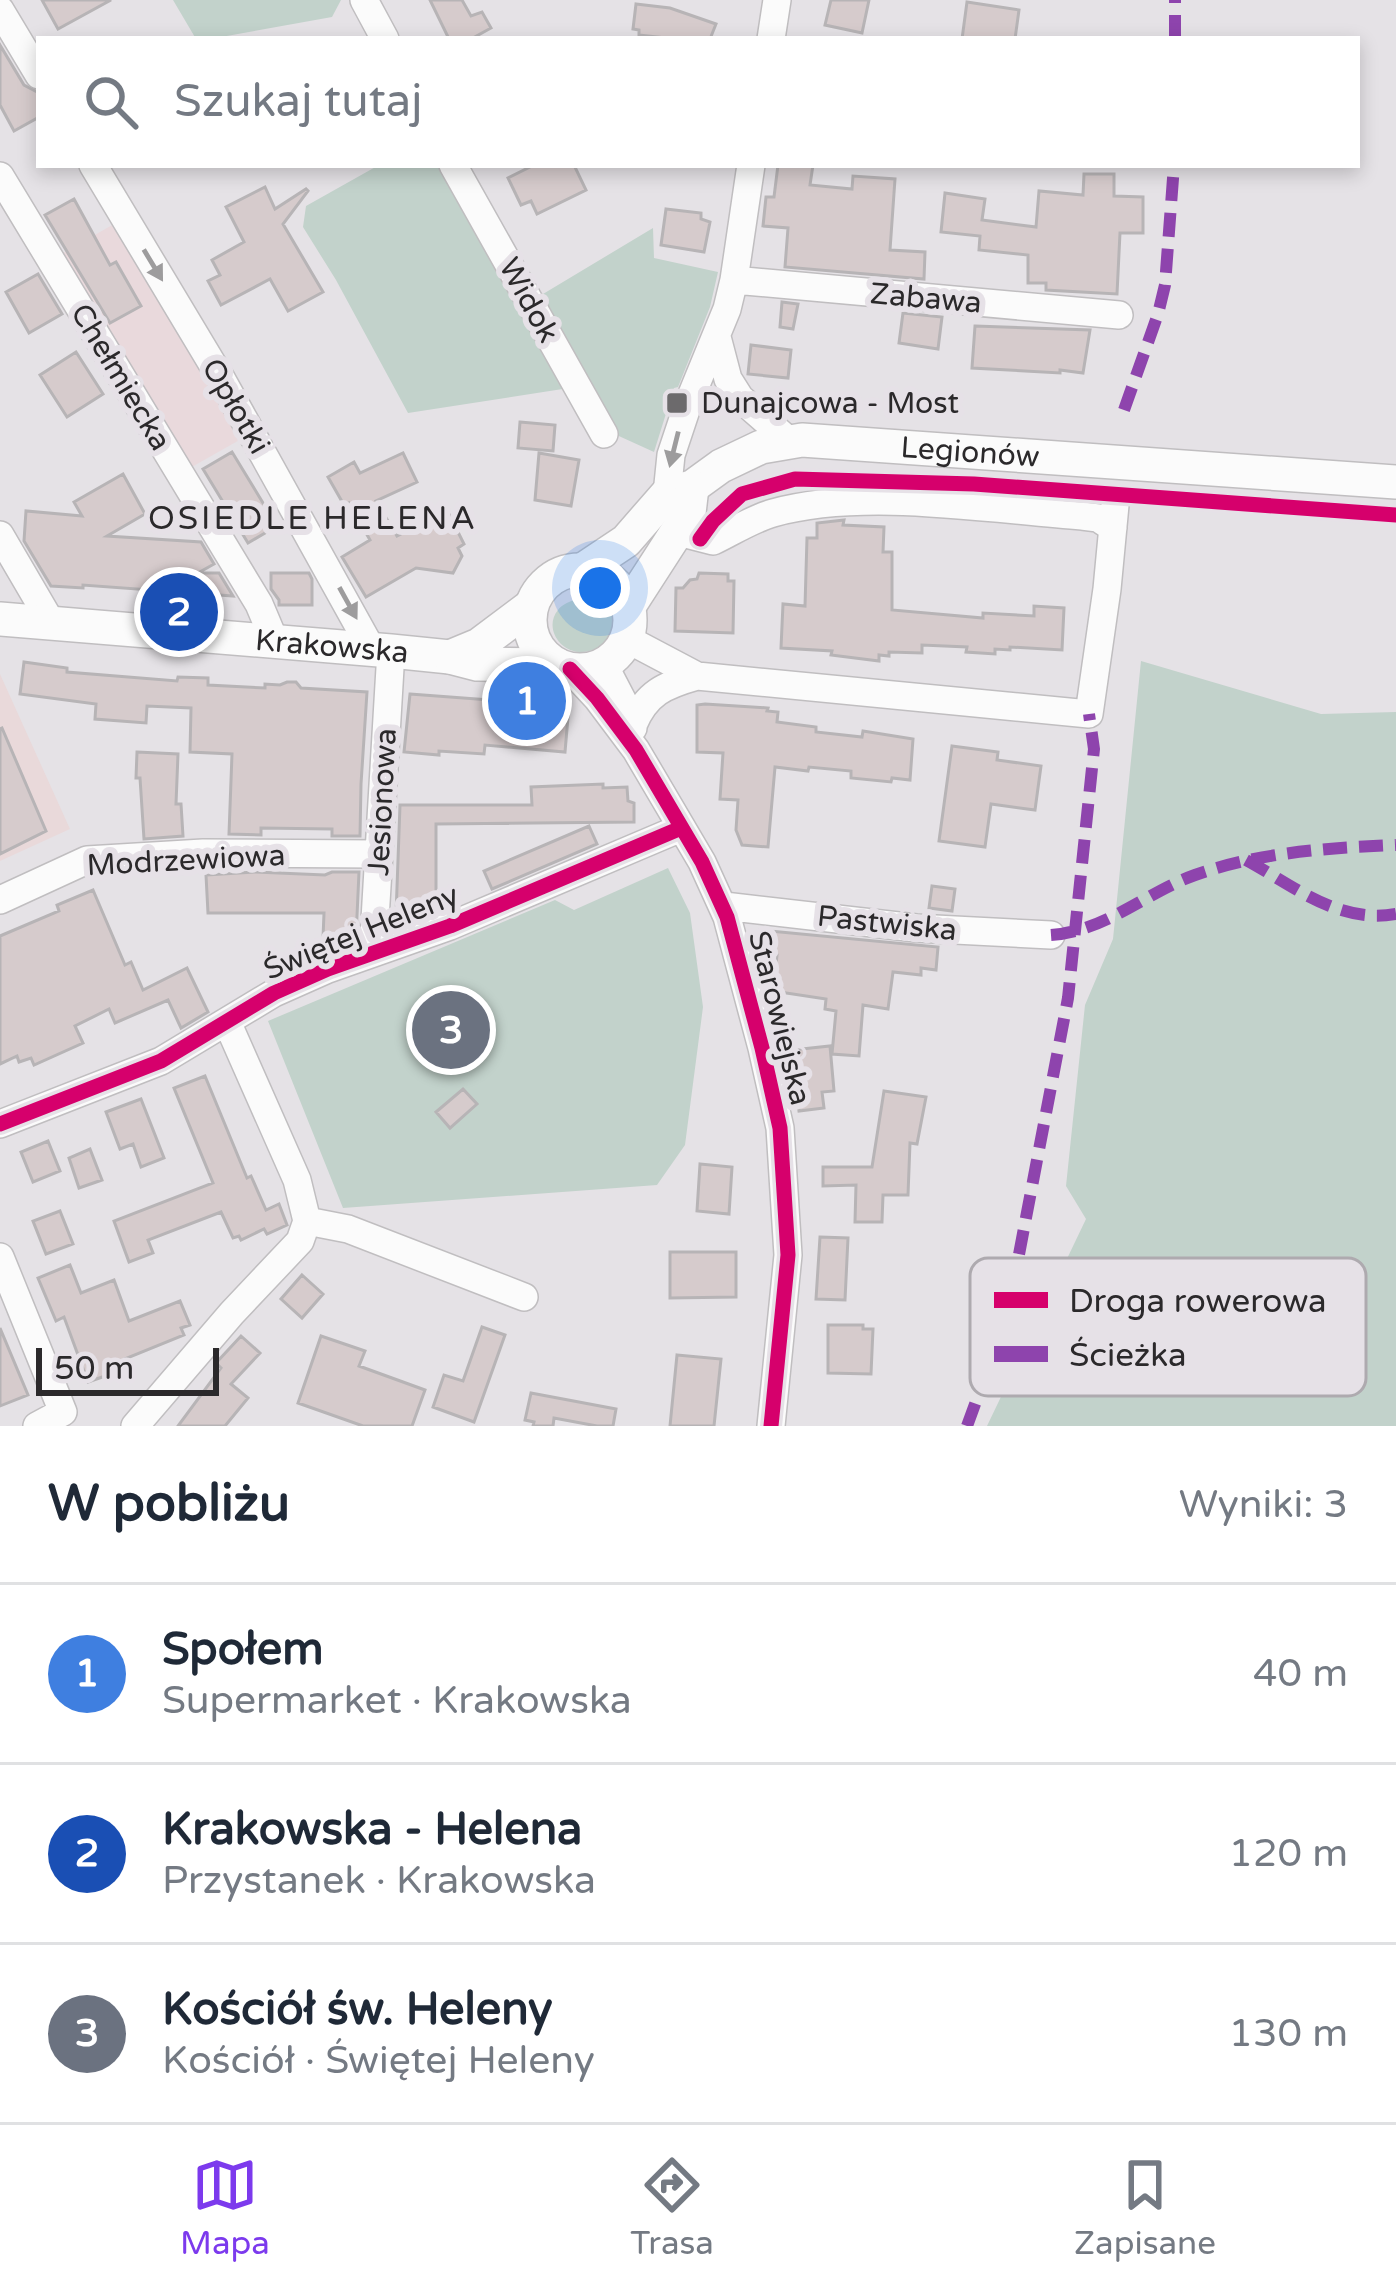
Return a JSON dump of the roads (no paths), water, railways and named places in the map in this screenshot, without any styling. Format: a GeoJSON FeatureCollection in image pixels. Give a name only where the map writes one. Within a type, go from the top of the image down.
{"type":"FeatureCollection","features":[{"type":"Feature","properties":{"kind":"main road","name":"Legionów"},"geometry":{"type":"LineString","coordinates":[[679,491],[741,454],[789,441],[1396,482]]}},
{"type":"Feature","properties":{"kind":"main road"},"geometry":{"type":"LineString","coordinates":[[584,569],[626,541],[679,491],[689,512],[654,564],[620,651],[577,666],[546,657],[531,634],[531,606],[546,583],[570,570],[584,569],[599,573],[623,592],[628,623]]}},
{"type":"Feature","properties":{"kind":"main road","name":"Krakowska"},"geometry":{"type":"LineString","coordinates":[[450,657],[479,645],[531,606]]}},
{"type":"Feature","properties":{"kind":"main road","name":"Krakowska"},"geometry":{"type":"LineString","coordinates":[[0,620],[381,650],[476,664],[577,666]]}},
{"type":"Feature","properties":{"kind":"street"},"geometry":{"type":"LineString","coordinates":[[364,0],[383,36]]}},
{"type":"Feature","properties":{"kind":"street"},"geometry":{"type":"LineString","coordinates":[[771,36],[777,0]]}},
{"type":"Feature","properties":{"kind":"street"},"geometry":{"type":"LineString","coordinates":[[0,10],[36,70]]}},
{"type":"Feature","properties":{"kind":"street","name":"Opłotki"},"geometry":{"type":"LineString","coordinates":[[95,168],[381,650]]}},
{"type":"Feature","properties":{"kind":"street","name":"Widok"},"geometry":{"type":"LineString","coordinates":[[455,168],[604,434]]}},
{"type":"Feature","properties":{"kind":"street"},"geometry":{"type":"LineString","coordinates":[[679,491],[671,454],[734,280],[751,168]]}},
{"type":"Feature","properties":{"kind":"street","name":"Chełmiecka"},"geometry":{"type":"LineString","coordinates":[[0,176],[259,604],[275,642]]}},
{"type":"Feature","properties":{"kind":"street","name":"Zabawa"},"geometry":{"type":"LineString","coordinates":[[734,280],[1119,315]]}},
{"type":"Feature","properties":{"kind":"street"},"geometry":{"type":"LineString","coordinates":[[717,337],[728,379],[740,398],[789,441]]}},
{"type":"Feature","properties":{"kind":"street"},"geometry":{"type":"LineString","coordinates":[[634,738],[648,698],[662,686],[697,676],[1089,714],[1114,517],[871,501],[816,504],[769,514],[713,541],[678,532]]}},
{"type":"Feature","properties":{"kind":"street"},"geometry":{"type":"LineString","coordinates":[[0,535],[52,624]]}},
{"type":"Feature","properties":{"kind":"street"},"geometry":{"type":"LineString","coordinates":[[628,623],[697,676]]}},
{"type":"Feature","properties":{"kind":"street","name":"Jesionowa"},"geometry":{"type":"LineString","coordinates":[[373,953],[381,650]]}},
{"type":"Feature","properties":{"kind":"street","name":"Starowiejska"},"geometry":{"type":"LineString","coordinates":[[577,666],[597,698],[634,738],[724,906],[762,1048],[780,1128],[788,1255],[771,1426]]}},
{"type":"Feature","properties":{"kind":"street","name":"Świętej Heleny"},"geometry":{"type":"LineString","coordinates":[[0,1124],[161,1061],[274,993],[328,969],[450,926],[681,829]]}},
{"type":"Feature","properties":{"kind":"street","name":"Modrzewiowa"},"geometry":{"type":"LineString","coordinates":[[0,900],[86,860],[203,853],[379,854]]}},
{"type":"Feature","properties":{"kind":"street","name":"Pastwiska"},"geometry":{"type":"LineString","coordinates":[[724,906],[916,928],[1051,935]]}},
{"type":"Feature","properties":{"kind":"street"},"geometry":{"type":"LineString","coordinates":[[135,1426],[300,1241],[307,1221],[297,1180],[228,1024]]}},
{"type":"Feature","properties":{"kind":"street"},"geometry":{"type":"LineString","coordinates":[[307,1221],[348,1228],[524,1298]]}},
{"type":"Feature","properties":{"kind":"street"},"geometry":{"type":"LineString","coordinates":[[0,1257],[67,1419],[38,1426]]}},
{"type":"Feature","properties":{"kind":"place","name":"Dunajcowa - Most"},"geometry":{"type":"Point","coordinates":[677,403]}},
{"type":"Feature","properties":{"kind":"place","name":"Krakowska - Helena"},"geometry":{"type":"Point","coordinates":[179,612]}},
{"type":"Feature","properties":{"kind":"place","name":"Społem"},"geometry":{"type":"Point","coordinates":[527,701]}},
{"type":"Feature","properties":{"kind":"place","name":"Kościół św. Heleny"},"geometry":{"type":"Point","coordinates":[451,1030]}},
{"type":"Feature","properties":{"kind":"district","name":"OSIEDLE HELENA"},"geometry":{"type":"Point","coordinates":[313,517]}}]}
